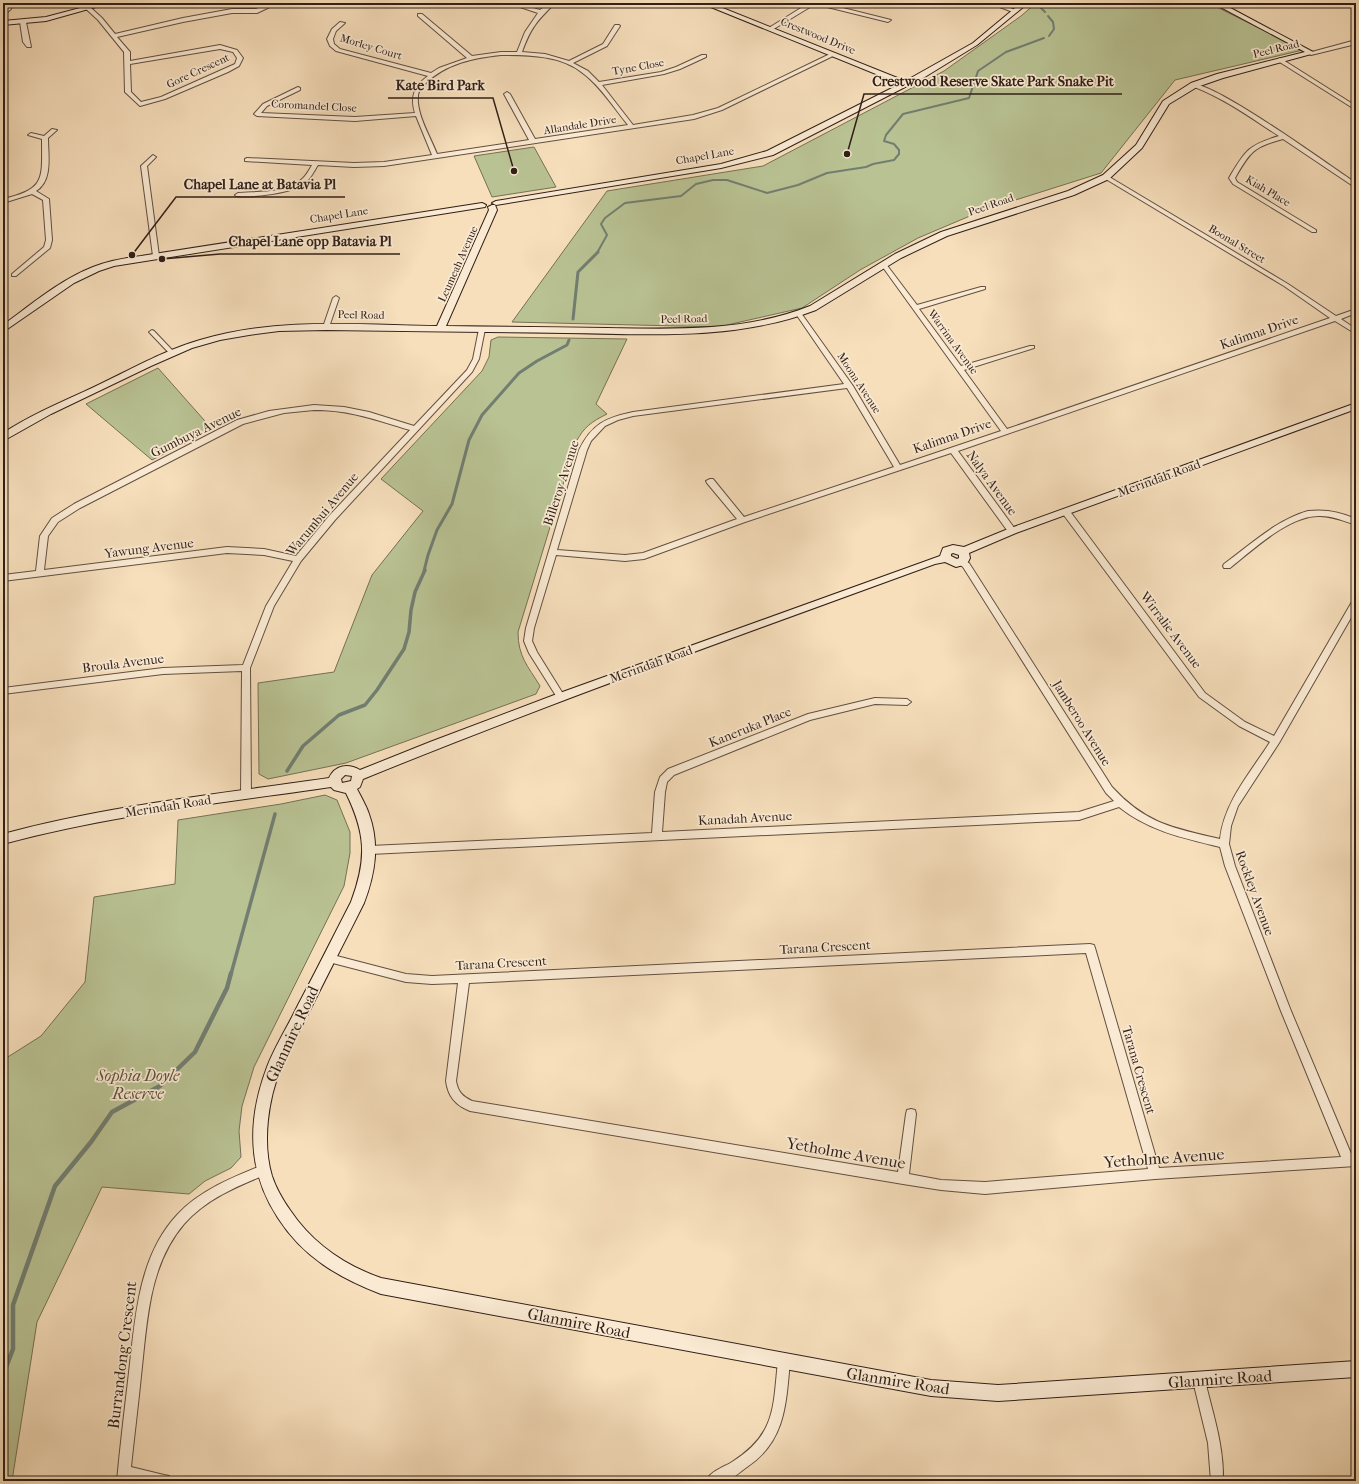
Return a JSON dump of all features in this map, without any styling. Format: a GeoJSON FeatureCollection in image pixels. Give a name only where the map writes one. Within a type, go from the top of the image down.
{"type":"FeatureCollection","features":[{"type":"Feature","properties":{"kind":"street"},"geometry":{"type":"LineString","coordinates":[[3,14],[9,8],[10,3]]}},
{"type":"Feature","properties":{"kind":"street"},"geometry":{"type":"LineString","coordinates":[[3,23],[52,18],[107,3]]}},
{"type":"Feature","properties":{"kind":"street"},"geometry":{"type":"LineString","coordinates":[[114,36],[183,20],[232,11],[257,11],[275,3]]}},
{"type":"Feature","properties":{"kind":"street"},"geometry":{"type":"LineString","coordinates":[[511,3],[540,12]]}},
{"type":"Feature","properties":{"kind":"street"},"geometry":{"type":"LineString","coordinates":[[519,54],[527,31],[540,12],[552,3]]}},
{"type":"Feature","properties":{"kind":"street","name":"Crestwood Drive"},"geometry":{"type":"LineString","coordinates":[[704,3],[834,54],[902,83]]}},
{"type":"Feature","properties":{"kind":"street"},"geometry":{"type":"LineString","coordinates":[[770,29],[813,3]]}},
{"type":"Feature","properties":{"kind":"street"},"geometry":{"type":"LineString","coordinates":[[816,3],[888,20]]}},
{"type":"Feature","properties":{"kind":"street"},"geometry":{"type":"LineString","coordinates":[[992,3],[1015,11],[1025,3]]}},
{"type":"Feature","properties":{"kind":"street"},"geometry":{"type":"LineString","coordinates":[[1216,3],[1311,53],[1356,42]]}},
{"type":"Feature","properties":{"kind":"street"},"geometry":{"type":"LineString","coordinates":[[88,8],[128,52],[128,63]]}},
{"type":"Feature","properties":{"kind":"street"},"geometry":{"type":"LineString","coordinates":[[257,11],[260,12],[262,17]]}},
{"type":"Feature","properties":{"kind":"street","name":"Chapel Lane"},"geometry":{"type":"LineString","coordinates":[[3,329],[57,290],[85,274],[111,265],[156,256],[482,205],[487,208],[494,205],[748,160],[783,147],[902,83],[913,86],[914,84],[912,81],[975,44],[1015,11]]}},
{"type":"Feature","properties":{"kind":"street"},"geometry":{"type":"LineString","coordinates":[[420,15],[471,58]]}},
{"type":"Feature","properties":{"kind":"street"},"geometry":{"type":"LineString","coordinates":[[23,22],[25,44]]}},
{"type":"Feature","properties":{"kind":"street","name":"Morley Court"},"geometry":{"type":"LineString","coordinates":[[342,23],[334,30],[330,39],[332,45],[338,50],[431,75]]}},
{"type":"Feature","properties":{"kind":"street"},"geometry":{"type":"LineString","coordinates":[[569,63],[605,45],[617,26]]}},
{"type":"Feature","properties":{"kind":"street","name":"Gore Crescent"},"geometry":{"type":"LineString","coordinates":[[220,48],[235,50],[240,58],[237,65],[226,71],[163,98],[140,104],[128,92],[128,63],[220,48]]}},
{"type":"Feature","properties":{"kind":"street","name":"Peel Road"},"geometry":{"type":"LineString","coordinates":[[3,438],[38,416],[172,353],[202,342],[244,332],[290,327],[326,327],[689,332],[713,331],[759,325],[799,314],[812,308],[898,256],[944,234],[1071,193],[1106,177],[1139,146],[1166,103],[1194,85],[1220,76],[1311,53]]}},
{"type":"Feature","properties":{"kind":"street"},"geometry":{"type":"LineString","coordinates":[[435,156],[418,114],[414,98],[418,88],[431,75],[446,67],[471,58],[519,54],[548,57],[569,63],[582,69],[597,84],[632,127]]}},
{"type":"Feature","properties":{"kind":"street","name":"Allandale Drive"},"geometry":{"type":"LineString","coordinates":[[247,160],[354,165],[384,164],[694,117],[720,109],[834,54]]}},
{"type":"Feature","properties":{"kind":"street","name":"Tyne Close"},"geometry":{"type":"LineString","coordinates":[[597,84],[662,73],[678,68],[704,56]]}},
{"type":"Feature","properties":{"kind":"street"},"geometry":{"type":"LineString","coordinates":[[1280,60],[1356,108]]}},
{"type":"Feature","properties":{"kind":"street"},"geometry":{"type":"LineString","coordinates":[[1194,85],[1231,103],[1356,186]]}},
{"type":"Feature","properties":{"kind":"street","name":"Coromandel Close"},"geometry":{"type":"LineString","coordinates":[[298,89],[265,105],[257,114],[355,118],[418,114]]}},
{"type":"Feature","properties":{"kind":"street"},"geometry":{"type":"LineString","coordinates":[[507,94],[533,142]]}},
{"type":"Feature","properties":{"kind":"street"},"geometry":{"type":"LineString","coordinates":[[3,201],[33,192],[42,184],[45,176],[45,138],[54,130]]}},
{"type":"Feature","properties":{"kind":"street"},"geometry":{"type":"LineString","coordinates":[[31,135],[45,138]]}},
{"type":"Feature","properties":{"kind":"street","name":"Kiah Place"},"geometry":{"type":"LineString","coordinates":[[1283,137],[1253,147],[1247,152],[1232,178],[1235,183],[1314,231]]}},
{"type":"Feature","properties":{"kind":"street"},"geometry":{"type":"LineString","coordinates":[[152,157],[144,166],[156,256]]}},
{"type":"Feature","properties":{"kind":"street"},"geometry":{"type":"LineString","coordinates":[[238,195],[289,189],[297,186],[304,181],[316,163]]}},
{"type":"Feature","properties":{"kind":"street","name":"Boonal Street"},"geometry":{"type":"LineString","coordinates":[[1106,177],[1266,273],[1356,332]]}},
{"type":"Feature","properties":{"kind":"street"},"geometry":{"type":"LineString","coordinates":[[14,275],[47,248],[49,240],[46,199],[33,192]]}},
{"type":"Feature","properties":{"kind":"street","name":"Leumeah Avenue"},"geometry":{"type":"LineString","coordinates":[[441,328],[471,262],[494,205]]}},
{"type":"Feature","properties":{"kind":"street","name":"Warrina Avenue"},"geometry":{"type":"LineString","coordinates":[[884,265],[1005,431]]}},
{"type":"Feature","properties":{"kind":"street"},"geometry":{"type":"LineString","coordinates":[[915,308],[983,288]]}},
{"type":"Feature","properties":{"kind":"street"},"geometry":{"type":"LineString","coordinates":[[326,327],[336,298]]}},
{"type":"Feature","properties":{"kind":"street","name":"Kalimna Drive"},"geometry":{"type":"LineString","coordinates":[[553,552],[626,558],[644,556],[742,520],[953,450],[1356,311]]}},
{"type":"Feature","properties":{"kind":"street","name":"Moona Avenue"},"geometry":{"type":"LineString","coordinates":[[799,314],[849,386],[898,467]]}},
{"type":"Feature","properties":{"kind":"street","name":"Warumbui Avenue"},"geometry":{"type":"LineString","coordinates":[[246,795],[246,668],[270,606],[298,559],[332,518],[474,365],[482,328]]}},
{"type":"Feature","properties":{"kind":"street"},"geometry":{"type":"LineString","coordinates":[[152,332],[172,353]]}},
{"type":"Feature","properties":{"kind":"street"},"geometry":{"type":"LineString","coordinates":[[960,369],[1032,347]]}},
{"type":"Feature","properties":{"kind":"street","name":"Billeroy Avenue"},"geometry":{"type":"LineString","coordinates":[[561,697],[533,653],[528,641],[530,628],[583,450],[588,438],[597,427],[607,421],[633,414],[849,386]]}},
{"type":"Feature","properties":{"kind":"street","name":"Merindah Road"},"geometry":{"type":"LineString","coordinates":[[354,782],[434,745],[561,697],[918,567],[946,558],[952,562],[1012,531],[1356,406]]}},
{"type":"Feature","properties":{"kind":"street","name":"Gumbuya Avenue"},"geometry":{"type":"LineString","coordinates":[[40,574],[44,536],[55,520],[77,506],[240,422],[269,412],[298,408],[328,408],[358,412],[415,429]]}},
{"type":"Feature","properties":{"kind":"street","name":"Nalya Avenue"},"geometry":{"type":"LineString","coordinates":[[953,450],[1012,531]]}},
{"type":"Feature","properties":{"kind":"street"},"geometry":{"type":"LineString","coordinates":[[710,481],[742,520]]}},
{"type":"Feature","properties":{"kind":"street","name":"Wirralie Avenue"},"geometry":{"type":"LineString","coordinates":[[1066,512],[1202,695],[1242,724],[1276,742]]}},
{"type":"Feature","properties":{"kind":"street"},"geometry":{"type":"LineString","coordinates":[[1227,566],[1297,517],[1319,512],[1335,514],[1356,522]]}},
{"type":"Feature","properties":{"kind":"street","name":"Yawung Avenue"},"geometry":{"type":"LineString","coordinates":[[3,578],[227,550],[264,552],[298,559]]}},
{"type":"Feature","properties":{"kind":"street","name":"Jamberoo Avenue"},"geometry":{"type":"LineString","coordinates":[[962,557],[1109,790],[1119,803],[1140,818],[1159,828],[1224,844]]}},
{"type":"Feature","properties":{"kind":"street","name":"Rockley Avenue"},"geometry":{"type":"LineString","coordinates":[[1353,1162],[1286,1011],[1230,866],[1224,844],[1226,826],[1234,805],[1276,742],[1356,602]]}},
{"type":"Feature","properties":{"kind":"street","name":"Broula Avenue"},"geometry":{"type":"LineString","coordinates":[[3,691],[163,671],[246,668]]}},
{"type":"Feature","properties":{"kind":"street","name":"Kaneruka Place"},"geometry":{"type":"LineString","coordinates":[[657,835],[660,792],[663,780],[671,772],[808,718],[875,702],[906,702]]}},
{"type":"Feature","properties":{"kind":"street"},"geometry":{"type":"LineString","coordinates":[[350,770],[356,773],[354,782],[338,787],[334,782],[336,776],[342,771],[350,770]]}},
{"type":"Feature","properties":{"kind":"street","name":"Merindah Road"},"geometry":{"type":"LineString","coordinates":[[3,839],[72,821],[334,782]]}},
{"type":"Feature","properties":{"kind":"street","name":"Glanmire Road"},"geometry":{"type":"LineString","coordinates":[[354,782],[368,833],[370,850],[369,863],[362,889],[274,1067],[263,1113],[261,1134],[263,1170],[275,1199],[288,1221],[303,1240],[335,1266],[365,1281],[398,1289],[931,1388],[998,1393],[1199,1381],[1356,1369]]}},
{"type":"Feature","properties":{"kind":"street","name":"Kanadah Avenue"},"geometry":{"type":"LineString","coordinates":[[370,850],[657,835],[1079,816],[1119,803]]}},
{"type":"Feature","properties":{"kind":"street","name":"Tarana Crescent"},"geometry":{"type":"LineString","coordinates":[[329,958],[406,978],[432,980],[1090,948],[1155,1174]]}},
{"type":"Feature","properties":{"kind":"street","name":"Yetholme Avenue"},"geometry":{"type":"LineString","coordinates":[[464,978],[451,1081],[452,1089],[457,1100],[470,1106],[903,1179],[941,1185],[985,1188],[1155,1174],[1353,1162]]}},
{"type":"Feature","properties":{"kind":"street"},"geometry":{"type":"LineString","coordinates":[[903,1179],[911,1114]]}},
{"type":"Feature","properties":{"kind":"street","name":"Burrandong Crescent"},"geometry":{"type":"LineString","coordinates":[[123,1477],[146,1285],[158,1250],[181,1219],[207,1197],[224,1187],[263,1170]]}},
{"type":"Feature","properties":{"kind":"street"},"geometry":{"type":"LineString","coordinates":[[712,1481],[753,1455],[771,1433],[775,1422],[784,1361]]}},
{"type":"Feature","properties":{"kind":"street"},"geometry":{"type":"LineString","coordinates":[[1199,1381],[1216,1454],[1218,1470],[1217,1481]]}},
{"type":"Feature","properties":{"kind":"street"},"geometry":{"type":"LineString","coordinates":[[123,1477],[164,1481]]}},
{"type":"Feature","properties":{"kind":"green space"},"geometry":{"type":"Polygon","coordinates":[[[1036,3],[1209,3],[1303,50],[1175,80],[1101,173],[984,210],[918,238],[860,270],[802,308],[718,327],[512,322],[607,191],[763,166],[944,71],[1021,16],[1036,3]]]}},
{"type":"Feature","properties":{"kind":"green space"},"geometry":{"type":"Polygon","coordinates":[[[534,147],[556,187],[492,197],[474,156],[534,147]]]}},
{"type":"Feature","properties":{"kind":"green space"},"geometry":{"type":"Polygon","coordinates":[[[498,337],[627,339],[596,404],[607,414],[588,425],[576,442],[518,632],[518,641],[524,661],[540,686],[536,694],[346,763],[268,779],[259,774],[258,683],[334,672],[372,575],[423,511],[381,479],[482,371],[489,357],[491,340],[498,337]]]}},
{"type":"Feature","properties":{"kind":"green space"},"geometry":{"type":"Polygon","coordinates":[[[158,368],[212,429],[152,460],[86,404],[158,368]]]}},
{"type":"Feature","properties":{"kind":"green space","name":"Sophia Doyle Reserve"},"geometry":{"type":"Polygon","coordinates":[[[325,795],[337,800],[350,832],[350,853],[344,886],[254,1067],[242,1106],[239,1131],[241,1157],[231,1168],[205,1181],[189,1194],[102,1187],[37,1322],[12,1481],[3,1481],[3,1060],[41,1036],[85,982],[94,897],[175,884],[178,820],[281,804],[325,795]]]}},
{"type":"Feature","properties":{"kind":"waterway"},"geometry":{"type":"LineString","coordinates":[[1044,3],[1041,8],[1045,12]]}},
{"type":"Feature","properties":{"kind":"waterway"},"geometry":{"type":"LineString","coordinates":[[1048,16],[1053,22],[1054,29],[1049,36]]}},
{"type":"Feature","properties":{"kind":"waterway"},"geometry":{"type":"LineString","coordinates":[[597,253],[607,235],[601,224],[605,218],[625,203],[681,196],[696,184],[713,180],[727,180],[767,193],[798,185],[827,173],[866,167],[873,164],[894,160],[899,154],[899,150],[894,144],[884,141],[886,135],[903,114],[969,98],[978,71],[1006,52],[1044,38]]}},
{"type":"Feature","properties":{"kind":"waterway"},"geometry":{"type":"LineString","coordinates":[[573,319],[578,272],[597,253]]}},
{"type":"Feature","properties":{"kind":"waterway"},"geometry":{"type":"LineString","coordinates":[[424,571],[437,530],[452,504],[469,440],[482,415],[519,373],[537,361],[567,345],[569,340]]}},
{"type":"Feature","properties":{"kind":"waterway"},"geometry":{"type":"LineString","coordinates":[[287,771],[303,746],[339,715],[365,705],[377,690],[404,649],[409,632],[411,610],[415,592],[425,570]]}},
{"type":"Feature","properties":{"kind":"waterway"},"geometry":{"type":"LineString","coordinates":[[231,974],[275,814]]}},
{"type":"Feature","properties":{"kind":"waterway"},"geometry":{"type":"LineString","coordinates":[[3,1375],[13,1349],[13,1305],[55,1186],[91,1142],[112,1112],[160,1086],[195,1052],[227,988],[231,973]]}},
{"type":"Feature","properties":{"kind":"place","name":"Crestwood Reserve Skate Park Snake Pit"},"geometry":{"type":"Point","coordinates":[847,154]}},
{"type":"Feature","properties":{"kind":"place","name":"Kate Bird Park"},"geometry":{"type":"Point","coordinates":[514,171]}},
{"type":"Feature","properties":{"kind":"place","name":"Chapel Lane at Batavia Pl"},"geometry":{"type":"Point","coordinates":[132,255]}},
{"type":"Feature","properties":{"kind":"place","name":"Chapel Lane opp Batavia Pl"},"geometry":{"type":"Point","coordinates":[162,259]}}]}
